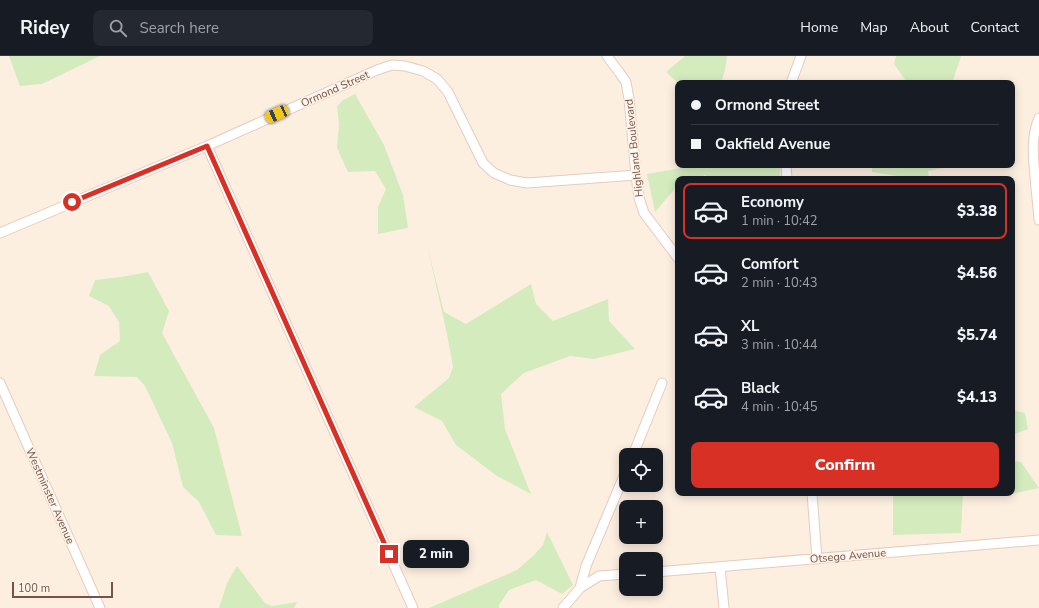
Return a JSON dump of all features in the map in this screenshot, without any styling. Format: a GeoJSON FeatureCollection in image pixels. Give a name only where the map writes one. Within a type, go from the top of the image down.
{"type":"FeatureCollection","features":[{"type":"Feature","properties":{"kind":"street","name":"Highland Boulevard"},"geometry":{"type":"LineString","coordinates":[[607,56],[626,82],[639,198],[644,213],[675,254]]}},
{"type":"Feature","properties":{"kind":"street"},"geometry":{"type":"LineString","coordinates":[[792,80],[801,56]]}},
{"type":"Feature","properties":{"kind":"street","name":"Ormond Street"},"geometry":{"type":"LineString","coordinates":[[0,233],[207,146],[377,70],[392,65],[405,66],[423,71],[437,79],[448,92],[483,162],[494,173],[510,180],[527,183],[636,175]]}},
{"type":"Feature","properties":{"kind":"street"},"geometry":{"type":"LineString","coordinates":[[1039,118],[1034,136],[1033,150],[1039,220]]}},
{"type":"Feature","properties":{"kind":"street"},"geometry":{"type":"LineString","coordinates":[[207,146],[412,608]]}},
{"type":"Feature","properties":{"kind":"street","name":"Westminster Avenue"},"geometry":{"type":"LineString","coordinates":[[0,383],[100,608]]}},
{"type":"Feature","properties":{"kind":"street"},"geometry":{"type":"LineString","coordinates":[[636,448],[662,383]]}},
{"type":"Feature","properties":{"kind":"street"},"geometry":{"type":"LineString","coordinates":[[580,588],[586,566],[619,488]]}},
{"type":"Feature","properties":{"kind":"street"},"geometry":{"type":"LineString","coordinates":[[812,496],[817,559]]}},
{"type":"Feature","properties":{"kind":"street","name":"Otsego Avenue"},"geometry":{"type":"LineString","coordinates":[[663,571],[1039,540]]}},
{"type":"Feature","properties":{"kind":"street"},"geometry":{"type":"LineString","coordinates":[[720,567],[724,608]]}},
{"type":"Feature","properties":{"kind":"street"},"geometry":{"type":"LineString","coordinates":[[563,608],[580,588],[599,576],[619,575]]}},
{"type":"Feature","properties":{"kind":"green space"},"geometry":{"type":"Polygon","coordinates":[[[9,56],[100,56],[42,84],[20,86],[9,56]]]}},
{"type":"Feature","properties":{"kind":"green space"},"geometry":{"type":"Polygon","coordinates":[[[685,56],[727,56],[722,80],[675,80],[666,72],[685,56]]]}},
{"type":"Feature","properties":{"kind":"green space"},"geometry":{"type":"Polygon","coordinates":[[[896,56],[961,57],[953,80],[905,80],[894,64],[896,56]]]}},
{"type":"Feature","properties":{"kind":"green space"},"geometry":{"type":"Polygon","coordinates":[[[355,94],[384,145],[403,195],[408,228],[378,234],[378,207],[386,189],[375,171],[348,172],[337,148],[339,124],[337,106],[343,100],[355,94]]]}},
{"type":"Feature","properties":{"kind":"green space"},"geometry":{"type":"Polygon","coordinates":[[[682,168],[780,168],[780,176],[675,176],[675,189],[655,212],[647,174],[682,168]]]}},
{"type":"Feature","properties":{"kind":"green space"},"geometry":{"type":"Polygon","coordinates":[[[872,168],[944,168],[928,171],[929,176],[898,176],[872,172],[872,168]]]}},
{"type":"Feature","properties":{"kind":"green space"},"geometry":{"type":"Polygon","coordinates":[[[427,245],[444,312],[466,324],[531,284],[536,304],[553,321],[608,299],[609,321],[635,349],[594,359],[570,356],[524,373],[501,394],[505,429],[531,494],[497,476],[456,445],[442,421],[414,407],[449,378],[453,367],[427,245]]]}},
{"type":"Feature","properties":{"kind":"green space"},"geometry":{"type":"Polygon","coordinates":[[[148,272],[169,311],[162,333],[214,428],[242,536],[216,535],[199,502],[183,487],[172,443],[145,386],[137,377],[94,376],[100,355],[120,341],[119,322],[109,306],[89,296],[95,280],[148,272]]]}},
{"type":"Feature","properties":{"kind":"green space"},"geometry":{"type":"Polygon","coordinates":[[[1015,411],[1025,413],[1028,429],[1015,434],[1015,411]]]}},
{"type":"Feature","properties":{"kind":"green space"},"geometry":{"type":"Polygon","coordinates":[[[1015,461],[1021,462],[1039,488],[1015,493],[1015,461]]]}},
{"type":"Feature","properties":{"kind":"green space"},"geometry":{"type":"Polygon","coordinates":[[[893,496],[963,496],[961,533],[893,535],[893,496]]]}},
{"type":"Feature","properties":{"kind":"green space"},"geometry":{"type":"Polygon","coordinates":[[[547,532],[573,585],[562,594],[536,580],[509,590],[499,605],[499,608],[429,608],[517,570],[543,545],[547,532]]]}},
{"type":"Feature","properties":{"kind":"green space"},"geometry":{"type":"Polygon","coordinates":[[[237,566],[265,603],[272,606],[297,602],[294,608],[219,608],[227,583],[237,566]]]}},
{"type":"Feature","properties":{"kind":"route"},"geometry":{"type":"LineString","coordinates":[[72,202],[207,146],[389,554]]}}]}
